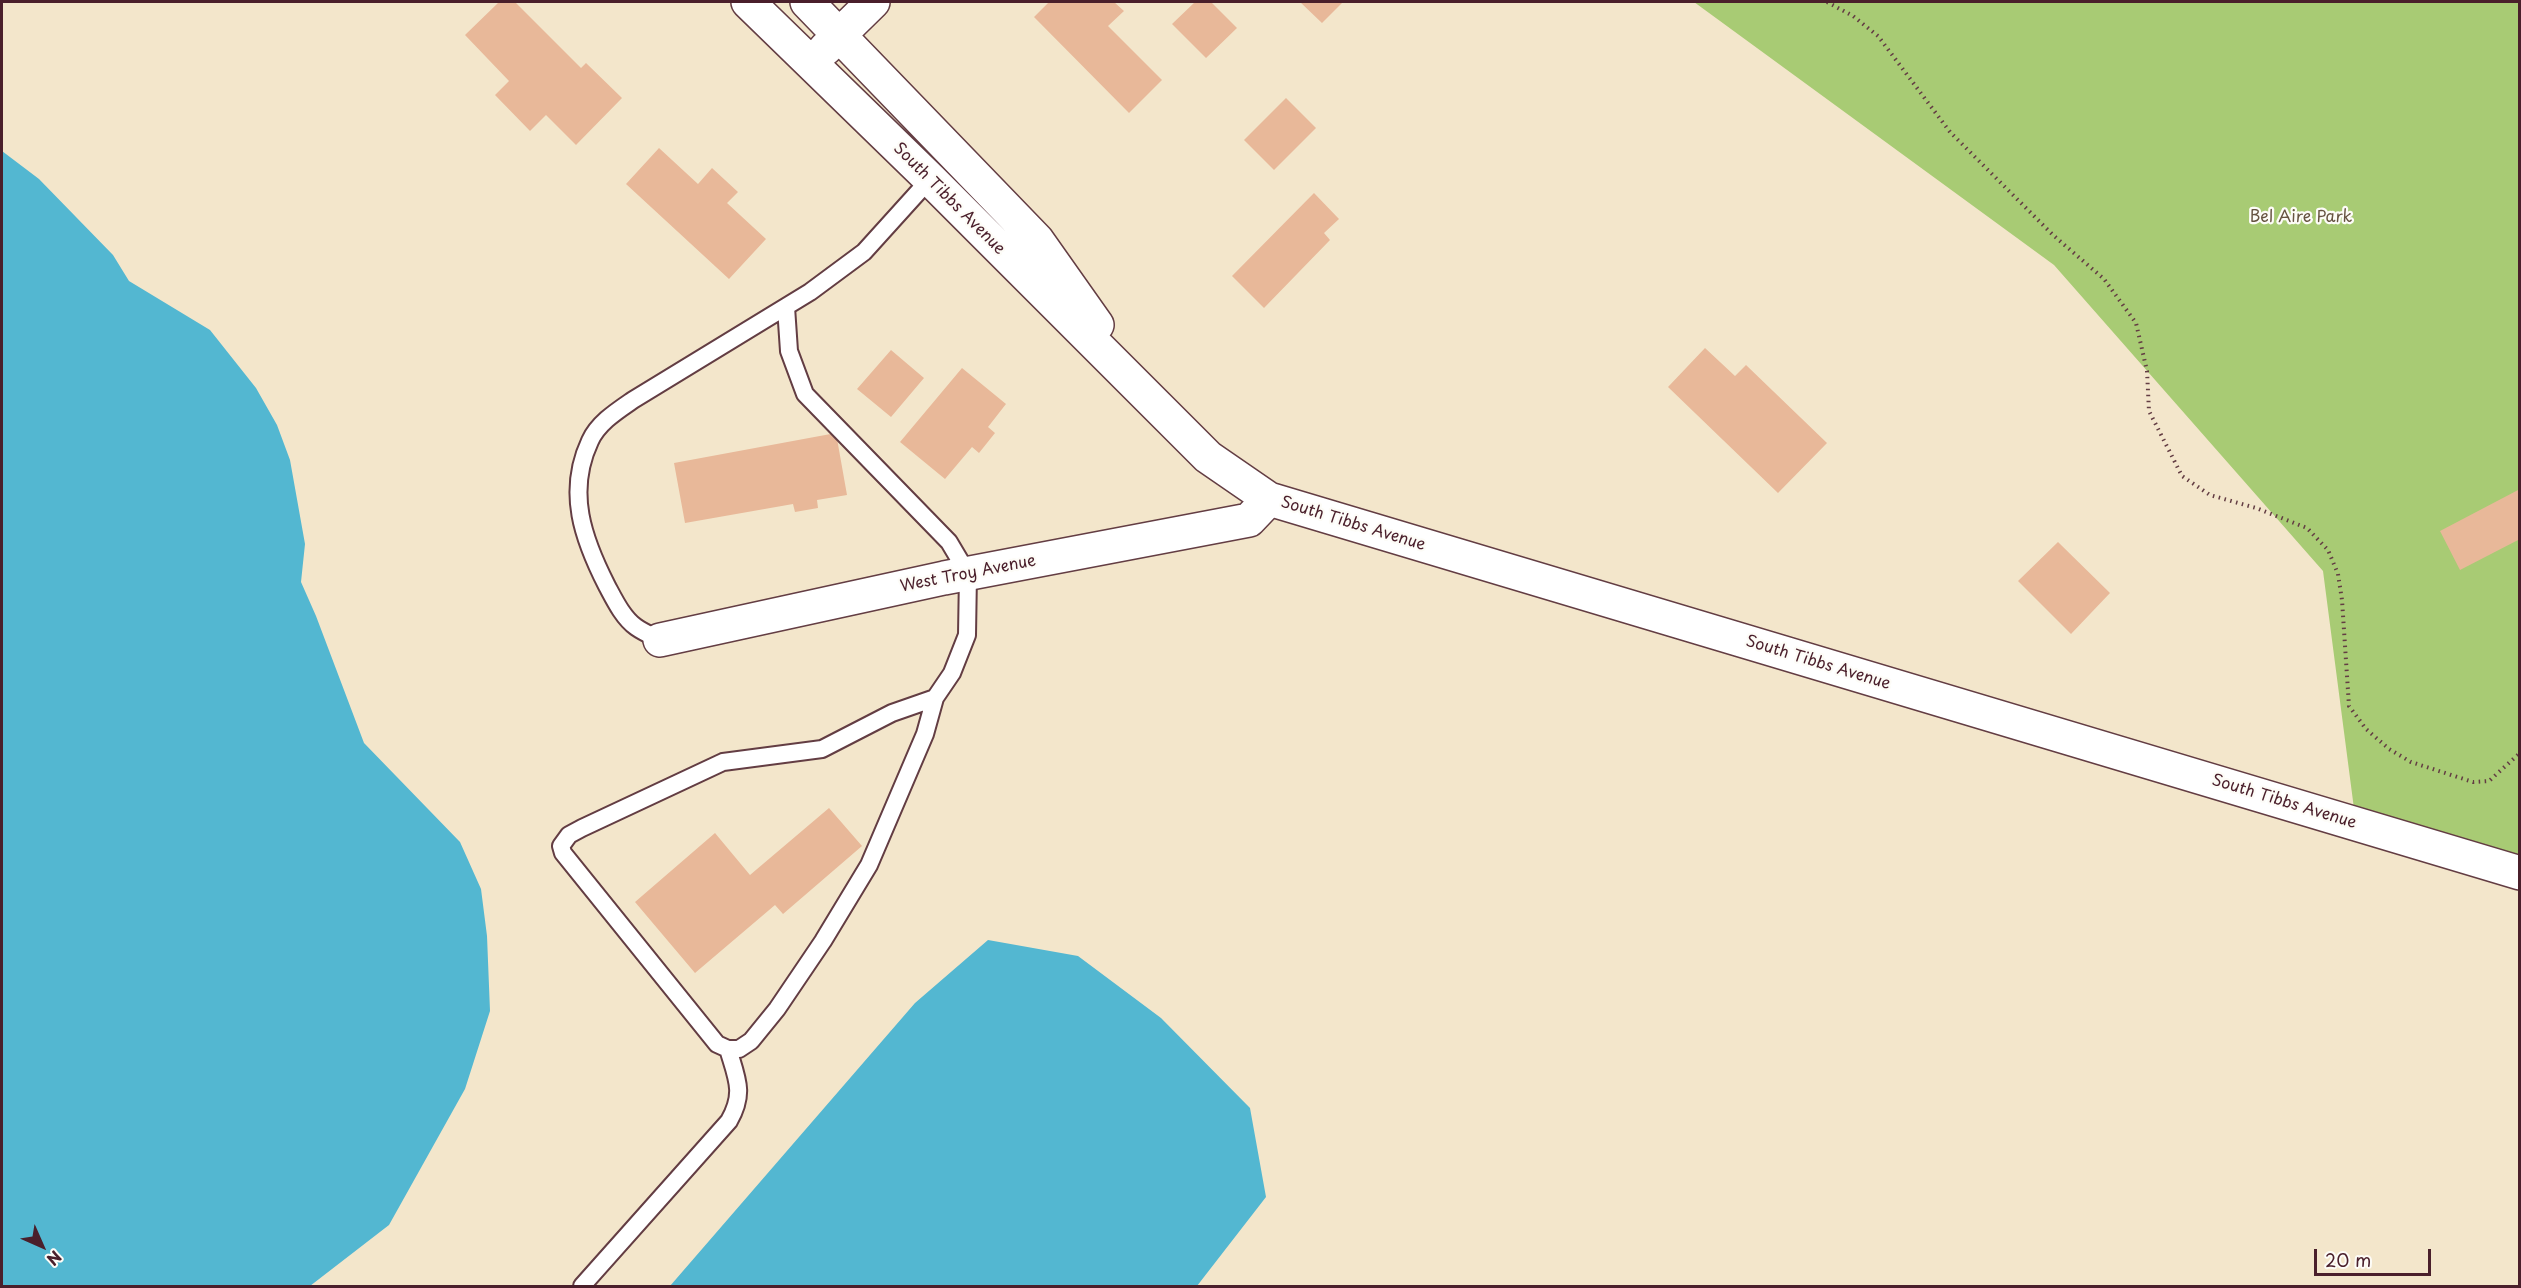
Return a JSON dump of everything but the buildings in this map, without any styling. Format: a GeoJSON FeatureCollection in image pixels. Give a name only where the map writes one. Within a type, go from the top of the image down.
{"type":"FeatureCollection","features":[{"type":"Feature","properties":{"kind":"street","name":"South Tibbs Avenue"},"geometry":{"type":"LineString","coordinates":[[748,2],[930,179],[1147,399],[1208,457],[1269,500],[2520,873]]}},
{"type":"Feature","properties":{"kind":"street","name":"South Tibbs Avenue"},"geometry":{"type":"LineString","coordinates":[[807,2],[1037,240],[1147,399]]}},
{"type":"Feature","properties":{"kind":"street"},"geometry":{"type":"LineString","coordinates":[[811,63],[873,2]]}},
{"type":"Feature","properties":{"kind":"street","name":"West Troy Avenue"},"geometry":{"type":"LineString","coordinates":[[660,640],[968,574],[1249,520],[1269,500]]}},
{"type":"Feature","properties":{"kind":"lane"},"geometry":{"type":"LineString","coordinates":[[660,640],[634,626],[621,610],[587,548],[579,513],[578,480],[590,439],[609,417],[633,400],[786,307],[864,252],[930,179]]}},
{"type":"Feature","properties":{"kind":"lane"},"geometry":{"type":"LineString","coordinates":[[786,307],[789,351],[805,394],[949,542],[968,574],[967,635],[952,673],[935,698],[925,734],[869,865],[823,941],[777,1009],[751,1041],[739,1049],[728,1049],[717,1044],[563,853],[561,846],[569,835],[582,828],[723,762],[822,749],[892,713],[935,698]]}},
{"type":"Feature","properties":{"kind":"lane"},"geometry":{"type":"LineString","coordinates":[[582,1287],[729,1121],[738,1105],[740,1089],[728,1049]]}},
{"type":"Feature","properties":{"kind":"path"},"geometry":{"type":"LineString","coordinates":[[1827,2],[1853,16],[1878,36],[1950,132],[2053,235],[2103,279],[2136,323],[2147,371],[2149,411],[2182,476],[2211,495],[2256,508],[2307,528],[2328,550],[2338,574],[2343,600],[2349,706],[2366,729],[2389,749],[2411,762],[2473,782],[2489,781],[2520,753]]}},
{"type":"Feature","properties":{"kind":"green space","name":"Bel Aire Park"},"geometry":{"type":"Polygon","coordinates":[[[1694,2],[2519,2],[2519,873],[2356,824],[2323,571],[2054,265],[1694,2]]]}},
{"type":"Feature","properties":{"kind":"water"},"geometry":{"type":"Polygon","coordinates":[[[2,151],[39,179],[113,255],[129,281],[210,330],[256,388],[277,425],[290,460],[305,544],[301,582],[364,743],[460,842],[481,889],[487,936],[490,1011],[465,1089],[389,1225],[310,1286],[2,1286],[2,151]]]}},
{"type":"Feature","properties":{"kind":"water"},"geometry":{"type":"Polygon","coordinates":[[[988,940],[1078,956],[1161,1018],[1250,1108],[1266,1197],[1197,1286],[670,1286],[915,1003],[988,940]]]}}]}
